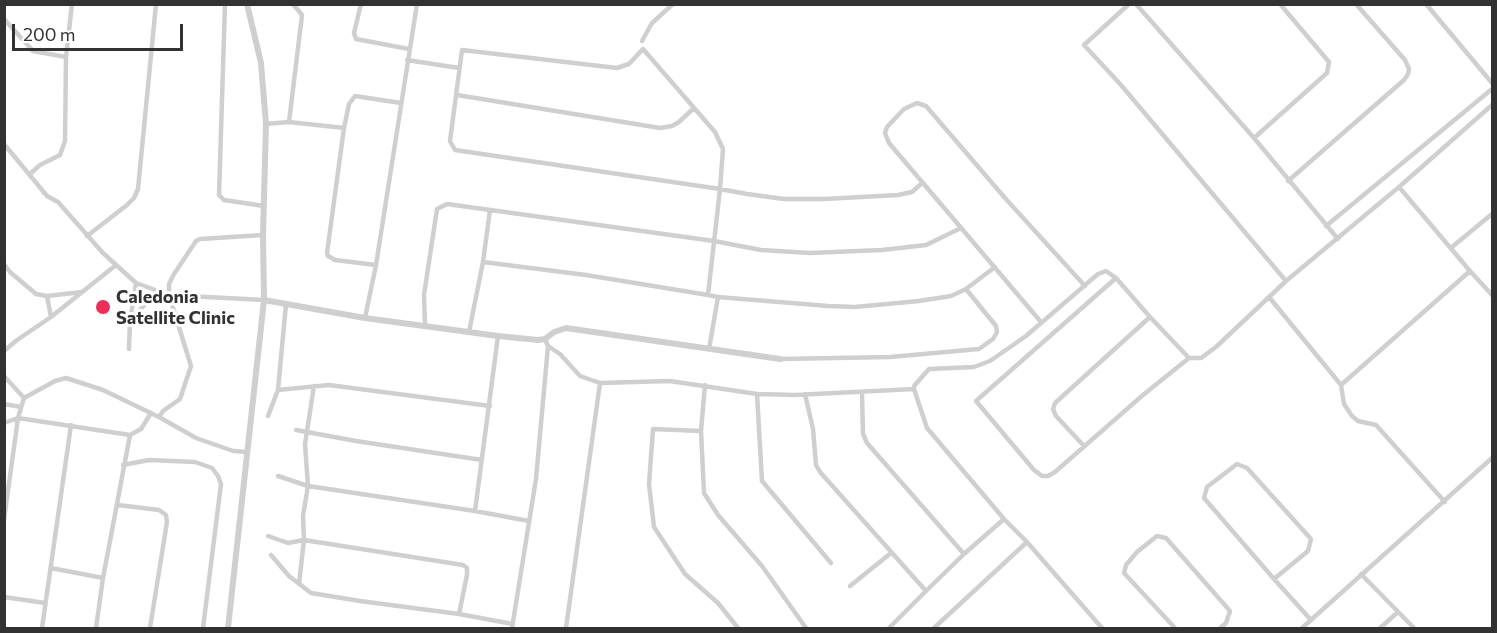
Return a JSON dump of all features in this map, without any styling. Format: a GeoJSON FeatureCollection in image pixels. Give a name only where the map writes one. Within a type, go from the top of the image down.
{"type":"FeatureCollection","features":[{"type":"Feature","properties":{"kind":"street"},"geometry":{"type":"LineString","coordinates":[[30,174],[40,165],[60,155],[65,141],[66,57],[72,4]]}},
{"type":"Feature","properties":{"kind":"street"},"geometry":{"type":"LineString","coordinates":[[87,236],[127,205],[134,198],[138,189],[156,4]]}},
{"type":"Feature","properties":{"kind":"street"},"geometry":{"type":"LineString","coordinates":[[225,4],[219,195],[224,200],[264,206]]}},
{"type":"Feature","properties":{"kind":"street"},"geometry":{"type":"LineString","coordinates":[[228,628],[264,300],[266,124],[261,63],[247,4]]}},
{"type":"Feature","properties":{"kind":"street"},"geometry":{"type":"LineString","coordinates":[[289,122],[302,15],[293,4]]}},
{"type":"Feature","properties":{"kind":"street"},"geometry":{"type":"LineString","coordinates":[[361,4],[354,33],[357,39],[409,49]]}},
{"type":"Feature","properties":{"kind":"street"},"geometry":{"type":"LineString","coordinates":[[365,318],[376,265],[417,4]]}},
{"type":"Feature","properties":{"kind":"street"},"geometry":{"type":"LineString","coordinates":[[642,41],[652,24],[673,4]]}},
{"type":"Feature","properties":{"kind":"street"},"geometry":{"type":"LineString","coordinates":[[1129,4],[1084,45],[1121,85],[1286,281]]}},
{"type":"Feature","properties":{"kind":"street"},"geometry":{"type":"LineString","coordinates":[[1136,4],[1254,138],[1338,239]]}},
{"type":"Feature","properties":{"kind":"street"},"geometry":{"type":"LineString","coordinates":[[1254,138],[1327,73],[1329,62],[1280,4]]}},
{"type":"Feature","properties":{"kind":"street"},"geometry":{"type":"LineString","coordinates":[[1288,181],[1404,80],[1408,74],[1409,69],[1405,60],[1356,4]]}},
{"type":"Feature","properties":{"kind":"street"},"geometry":{"type":"LineString","coordinates":[[1426,4],[1492,83]]}},
{"type":"Feature","properties":{"kind":"street"},"geometry":{"type":"LineString","coordinates":[[4,19],[33,51],[66,57]]}},
{"type":"Feature","properties":{"kind":"street"},"geometry":{"type":"LineString","coordinates":[[708,295],[720,189],[723,149],[715,132],[643,50],[629,64],[617,68],[462,50],[450,141],[455,150],[720,189],[784,199],[905,194],[922,183]]}},
{"type":"Feature","properties":{"kind":"street"},"geometry":{"type":"LineString","coordinates":[[407,60],[459,68]]}},
{"type":"Feature","properties":{"kind":"street"},"geometry":{"type":"LineString","coordinates":[[1326,226],[1492,89]]}},
{"type":"Feature","properties":{"kind":"street"},"geometry":{"type":"LineString","coordinates":[[457,95],[660,128],[679,122],[694,108]]}},
{"type":"Feature","properties":{"kind":"street"},"geometry":{"type":"LineString","coordinates":[[376,265],[335,260],[327,254],[344,128],[349,104],[355,96],[401,103]]}},
{"type":"Feature","properties":{"kind":"street"},"geometry":{"type":"LineString","coordinates":[[1041,322],[889,143],[885,133],[886,127],[904,109],[917,103],[926,106],[1085,286]]}},
{"type":"Feature","properties":{"kind":"street"},"geometry":{"type":"LineString","coordinates":[[548,346],[560,354],[580,376],[600,383],[670,381],[757,394],[862,393],[914,389],[929,369],[974,367],[985,364],[1041,322],[1098,274],[1106,271],[1116,278],[1189,358],[1198,359],[1207,354],[1286,281],[1399,187],[1492,105]]}},
{"type":"Feature","properties":{"kind":"street"},"geometry":{"type":"LineString","coordinates":[[266,124],[289,122],[344,128]]}},
{"type":"Feature","properties":{"kind":"street"},"geometry":{"type":"LineString","coordinates":[[4,144],[47,196],[58,202],[75,218],[87,236],[136,283],[169,295],[264,300],[365,318],[538,340],[545,339],[554,332],[566,328],[780,359],[890,357],[979,349],[993,339],[996,326],[966,289]]}},
{"type":"Feature","properties":{"kind":"street"},"geometry":{"type":"LineString","coordinates":[[1399,187],[1492,295]]}},
{"type":"Feature","properties":{"kind":"street"},"geometry":{"type":"LineString","coordinates":[[424,326],[424,295],[437,209],[447,204],[714,241],[761,250],[810,253],[882,250],[926,245],[961,228]]}},
{"type":"Feature","properties":{"kind":"street"},"geometry":{"type":"LineString","coordinates":[[469,332],[483,262],[490,210]]}},
{"type":"Feature","properties":{"kind":"street"},"geometry":{"type":"LineString","coordinates":[[1452,247],[1492,214]]}},
{"type":"Feature","properties":{"kind":"street"},"geometry":{"type":"LineString","coordinates":[[159,417],[162,411],[180,399],[190,366],[169,295],[169,284],[196,241],[263,235]]}},
{"type":"Feature","properties":{"kind":"street"},"geometry":{"type":"LineString","coordinates":[[483,262],[586,275],[718,297],[761,302],[855,307],[946,297],[966,289],[995,267]]}},
{"type":"Feature","properties":{"kind":"street"},"geometry":{"type":"LineString","coordinates":[[4,264],[36,294],[47,296],[82,292]]}},
{"type":"Feature","properties":{"kind":"street"},"geometry":{"type":"LineString","coordinates":[[4,351],[117,265]]}},
{"type":"Feature","properties":{"kind":"street"},"geometry":{"type":"LineString","coordinates":[[1341,385],[1470,271]]}},
{"type":"Feature","properties":{"kind":"street"},"geometry":{"type":"LineString","coordinates":[[4,276],[10,272]]}},
{"type":"Feature","properties":{"kind":"street"},"geometry":{"type":"LineString","coordinates":[[1116,278],[976,401],[1034,470],[1042,476],[1048,476],[1054,472],[1189,358]]}},
{"type":"Feature","properties":{"kind":"street"},"geometry":{"type":"LineString","coordinates":[[129,349],[130,321],[136,283]]}},
{"type":"Feature","properties":{"kind":"street"},"geometry":{"type":"LineString","coordinates":[[130,321],[157,291]]}},
{"type":"Feature","properties":{"kind":"street"},"geometry":{"type":"LineString","coordinates":[[47,296],[51,317]]}},
{"type":"Feature","properties":{"kind":"street"},"geometry":{"type":"LineString","coordinates":[[709,350],[718,297]]}},
{"type":"Feature","properties":{"kind":"street"},"geometry":{"type":"LineString","coordinates":[[1269,297],[1341,385],[1344,404],[1352,416],[1358,421],[1376,425],[1445,502]]}},
{"type":"Feature","properties":{"kind":"street"},"geometry":{"type":"LineString","coordinates":[[268,416],[278,390],[286,304]]}},
{"type":"Feature","properties":{"kind":"street"},"geometry":{"type":"LineString","coordinates":[[1084,446],[1056,416],[1053,409],[1055,403],[1150,317]]}},
{"type":"Feature","properties":{"kind":"street"},"geometry":{"type":"LineString","coordinates":[[475,511],[498,336]]}},
{"type":"Feature","properties":{"kind":"street"},"geometry":{"type":"LineString","coordinates":[[271,555],[311,593],[459,614],[513,626],[536,479],[548,346],[545,339]]}},
{"type":"Feature","properties":{"kind":"street"},"geometry":{"type":"LineString","coordinates":[[4,376],[24,398]]}},
{"type":"Feature","properties":{"kind":"street"},"geometry":{"type":"LineString","coordinates":[[4,520],[18,418],[24,398],[44,386],[66,378],[103,390],[196,438],[233,451],[247,452]]}},
{"type":"Feature","properties":{"kind":"street"},"geometry":{"type":"LineString","coordinates":[[566,628],[600,383]]}},
{"type":"Feature","properties":{"kind":"street"},"geometry":{"type":"LineString","coordinates":[[278,390],[329,385],[490,405]]}},
{"type":"Feature","properties":{"kind":"street"},"geometry":{"type":"LineString","coordinates":[[705,385],[701,431],[704,493],[718,515],[762,566],[806,628]]}},
{"type":"Feature","properties":{"kind":"street"},"geometry":{"type":"LineString","coordinates":[[299,584],[304,540],[303,516],[308,486],[306,432],[314,386]]}},
{"type":"Feature","properties":{"kind":"street"},"geometry":{"type":"LineString","coordinates":[[914,389],[927,428],[1004,519],[1102,628]]}},
{"type":"Feature","properties":{"kind":"street"},"geometry":{"type":"LineString","coordinates":[[862,393],[863,435],[867,443],[964,554]]}},
{"type":"Feature","properties":{"kind":"street"},"geometry":{"type":"LineString","coordinates":[[757,394],[762,481],[831,563]]}},
{"type":"Feature","properties":{"kind":"street"},"geometry":{"type":"LineString","coordinates":[[805,394],[813,429],[816,465],[820,472],[926,591]]}},
{"type":"Feature","properties":{"kind":"street"},"geometry":{"type":"LineString","coordinates":[[4,404],[21,407]]}},
{"type":"Feature","properties":{"kind":"street"},"geometry":{"type":"LineString","coordinates":[[4,423],[18,418],[130,435],[141,429],[151,413]]}},
{"type":"Feature","properties":{"kind":"street"},"geometry":{"type":"LineString","coordinates":[[42,628],[70,425]]}},
{"type":"Feature","properties":{"kind":"street"},"geometry":{"type":"LineString","coordinates":[[701,431],[653,429],[649,484],[654,526],[685,574],[718,603],[738,628]]}},
{"type":"Feature","properties":{"kind":"street"},"geometry":{"type":"LineString","coordinates":[[296,430],[482,460]]}},
{"type":"Feature","properties":{"kind":"street"},"geometry":{"type":"LineString","coordinates":[[96,628],[130,435]]}},
{"type":"Feature","properties":{"kind":"street"},"geometry":{"type":"LineString","coordinates":[[1302,628],[1492,458]]}},
{"type":"Feature","properties":{"kind":"street"},"geometry":{"type":"LineString","coordinates":[[123,465],[149,460],[195,462],[212,468],[218,476],[221,484],[203,628]]}},
{"type":"Feature","properties":{"kind":"street"},"geometry":{"type":"LineString","coordinates":[[1274,579],[1308,551],[1311,539],[1247,468],[1237,464],[1207,487],[1204,498],[1274,579],[1311,620]]}},
{"type":"Feature","properties":{"kind":"street"},"geometry":{"type":"LineString","coordinates":[[279,476],[308,486],[475,511],[529,522]]}},
{"type":"Feature","properties":{"kind":"street"},"geometry":{"type":"LineString","coordinates":[[118,505],[159,510],[166,515],[167,522],[150,628]]}},
{"type":"Feature","properties":{"kind":"street"},"geometry":{"type":"LineString","coordinates":[[889,628],[964,554],[1004,519]]}},
{"type":"Feature","properties":{"kind":"street"},"geometry":{"type":"LineString","coordinates":[[268,536],[288,543],[304,540],[463,564],[467,568],[467,575],[459,614]]}},
{"type":"Feature","properties":{"kind":"street"},"geometry":{"type":"LineString","coordinates":[[1175,628],[1124,573],[1126,565],[1137,552],[1157,536],[1166,538],[1230,611],[1226,623],[1220,628]]}},
{"type":"Feature","properties":{"kind":"street"},"geometry":{"type":"LineString","coordinates":[[934,628],[1027,542]]}},
{"type":"Feature","properties":{"kind":"street"},"geometry":{"type":"LineString","coordinates":[[850,586],[891,554]]}},
{"type":"Feature","properties":{"kind":"street"},"geometry":{"type":"LineString","coordinates":[[51,568],[103,578]]}},
{"type":"Feature","properties":{"kind":"street"},"geometry":{"type":"LineString","coordinates":[[1361,574],[1414,628]]}},
{"type":"Feature","properties":{"kind":"street"},"geometry":{"type":"LineString","coordinates":[[4,597],[45,603]]}},
{"type":"Feature","properties":{"kind":"street"},"geometry":{"type":"LineString","coordinates":[[1380,628],[1398,612]]}},
{"type":"Feature","properties":{"kind":"place","name":"Caledonia Satellite Clinic"},"geometry":{"type":"Point","coordinates":[103,307]}}]}
